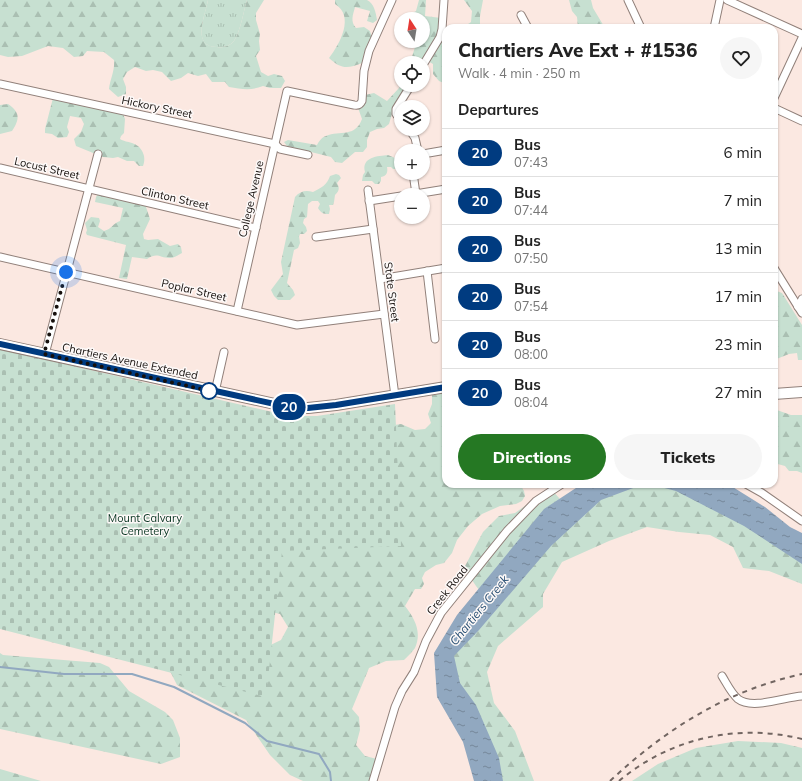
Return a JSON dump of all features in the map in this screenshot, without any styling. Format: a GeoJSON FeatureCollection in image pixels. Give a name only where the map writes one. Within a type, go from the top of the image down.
{"type":"FeatureCollection","features":[{"type":"Feature","properties":{"kind":"street","name":"College Avenue"},"geometry":{"type":"LineString","coordinates":[[237,311],[287,91],[358,106],[362,101],[364,71],[368,51],[392,0]]}},
{"type":"Feature","properties":{"kind":"street"},"geometry":{"type":"LineString","coordinates":[[442,24],[444,0]]}},
{"type":"Feature","properties":{"kind":"street"},"geometry":{"type":"LineString","coordinates":[[628,0],[639,24]]}},
{"type":"Feature","properties":{"kind":"street"},"geometry":{"type":"LineString","coordinates":[[715,24],[720,0]]}},
{"type":"Feature","properties":{"kind":"street"},"geometry":{"type":"LineString","coordinates":[[728,0],[802,34]]}},
{"type":"Feature","properties":{"kind":"street"},"geometry":{"type":"LineString","coordinates":[[521,15],[526,24]]}},
{"type":"Feature","properties":{"kind":"street"},"geometry":{"type":"LineString","coordinates":[[428,56],[440,37],[442,29]]}},
{"type":"Feature","properties":{"kind":"street"},"geometry":{"type":"LineString","coordinates":[[778,89],[802,38]]}},
{"type":"Feature","properties":{"kind":"street","name":"Hickory Street"},"geometry":{"type":"LineString","coordinates":[[0,84],[275,144],[280,148],[308,155]]}},
{"type":"Feature","properties":{"kind":"street"},"geometry":{"type":"LineString","coordinates":[[778,110],[802,121]]}},
{"type":"Feature","properties":{"kind":"street"},"geometry":{"type":"LineString","coordinates":[[430,153],[442,151]]}},
{"type":"Feature","properties":{"kind":"street"},"geometry":{"type":"LineString","coordinates":[[44,354],[98,154]]}},
{"type":"Feature","properties":{"kind":"street","name":"Locust Street"},"geometry":{"type":"LineString","coordinates":[[0,168],[89,189]]}},
{"type":"Feature","properties":{"kind":"street","name":"Clinton Street"},"geometry":{"type":"LineString","coordinates":[[89,189],[256,228]]}},
{"type":"Feature","properties":{"kind":"street","name":"State Street"},"geometry":{"type":"LineString","coordinates":[[368,190],[395,396]]}},
{"type":"Feature","properties":{"kind":"street"},"geometry":{"type":"LineString","coordinates":[[430,191],[442,190]]}},
{"type":"Feature","properties":{"kind":"street"},"geometry":{"type":"LineString","coordinates":[[369,201],[394,197]]}},
{"type":"Feature","properties":{"kind":"street"},"geometry":{"type":"LineString","coordinates":[[316,237],[373,230]]}},
{"type":"Feature","properties":{"kind":"street","name":"Poplar Street"},"geometry":{"type":"LineString","coordinates":[[0,257],[297,325],[384,314]]}},
{"type":"Feature","properties":{"kind":"street"},"geometry":{"type":"LineString","coordinates":[[380,279],[442,269]]}},
{"type":"Feature","properties":{"kind":"street"},"geometry":{"type":"LineString","coordinates":[[426,271],[435,339]]}},
{"type":"Feature","properties":{"kind":"street"},"geometry":{"type":"LineString","coordinates":[[778,274],[800,310]]}},
{"type":"Feature","properties":{"kind":"street"},"geometry":{"type":"LineString","coordinates":[[800,310],[802,299]]}},
{"type":"Feature","properties":{"kind":"street","name":"Chartiers Avenue Extended"},"geometry":{"type":"LineString","coordinates":[[0,344],[293,408],[315,408],[442,388]]}},
{"type":"Feature","properties":{"kind":"street"},"geometry":{"type":"LineString","coordinates":[[215,392],[224,352]]}},
{"type":"Feature","properties":{"kind":"street"},"geometry":{"type":"LineString","coordinates":[[778,394],[802,392]]}},
{"type":"Feature","properties":{"kind":"street","name":"Creek Road"},"geometry":{"type":"LineString","coordinates":[[373,781],[395,708],[402,691],[414,672],[426,641],[441,613],[507,531],[536,501],[556,488]]}},
{"type":"Feature","properties":{"kind":"street"},"geometry":{"type":"LineString","coordinates":[[753,488],[802,521]]}},
{"type":"Feature","properties":{"kind":"street"},"geometry":{"type":"LineString","coordinates":[[722,676],[734,695],[747,703],[765,702],[802,696]]}},
{"type":"Feature","properties":{"kind":"green space"},"geometry":{"type":"Polygon","coordinates":[[[0,0],[208,0],[202,30],[204,42],[209,46],[224,47],[232,43],[236,37],[247,0],[264,0],[256,13],[256,20],[260,34],[260,50],[256,56],[261,72],[268,76],[274,74],[282,76],[285,81],[281,88],[270,88],[263,86],[254,89],[242,89],[229,87],[225,82],[212,82],[206,74],[198,76],[188,73],[181,78],[171,81],[162,72],[153,70],[146,71],[135,67],[127,72],[123,79],[126,87],[126,94],[118,97],[109,89],[114,68],[114,60],[104,52],[87,51],[83,56],[74,57],[63,48],[48,46],[22,56],[8,57],[0,55],[0,0]]]}},
{"type":"Feature","properties":{"kind":"green space"},"geometry":{"type":"Polygon","coordinates":[[[208,0],[247,0],[242,21],[234,41],[224,47],[209,46],[204,42],[202,30],[208,0]]]}},
{"type":"Feature","properties":{"kind":"green space"},"geometry":{"type":"Polygon","coordinates":[[[335,0],[367,0],[374,8],[377,20],[373,23],[367,21],[370,11],[355,7],[353,15],[353,23],[356,28],[364,27],[370,31],[372,38],[364,54],[362,63],[344,67],[329,58],[341,38],[345,23],[341,9],[335,4],[335,0]]]}},
{"type":"Feature","properties":{"kind":"green space"},"geometry":{"type":"Polygon","coordinates":[[[419,0],[426,0],[425,12],[414,12],[416,11],[419,0]]]}},
{"type":"Feature","properties":{"kind":"green space"},"geometry":{"type":"Polygon","coordinates":[[[464,0],[483,0],[480,24],[468,24],[471,22],[472,11],[464,0]]]}},
{"type":"Feature","properties":{"kind":"green space"},"geometry":{"type":"Polygon","coordinates":[[[569,0],[591,0],[593,8],[603,24],[578,24],[577,17],[572,11],[569,0]]]}},
{"type":"Feature","properties":{"kind":"green space"},"geometry":{"type":"Polygon","coordinates":[[[430,17],[441,18],[442,82],[433,74],[433,64],[430,62],[430,56],[412,56],[415,48],[430,48],[430,17]]]}},
{"type":"Feature","properties":{"kind":"green space"},"geometry":{"type":"Polygon","coordinates":[[[395,92],[404,92],[400,100],[394,100],[394,110],[389,124],[384,128],[370,132],[367,140],[367,147],[363,152],[355,152],[342,163],[335,162],[331,157],[287,146],[284,142],[288,140],[317,145],[321,139],[331,134],[351,131],[359,125],[362,119],[357,105],[365,95],[374,93],[387,101],[395,92]]]}},
{"type":"Feature","properties":{"kind":"green space"},"geometry":{"type":"Polygon","coordinates":[[[53,98],[123,114],[125,119],[124,133],[120,139],[136,144],[141,149],[144,156],[143,166],[139,166],[134,161],[127,161],[118,157],[103,157],[76,146],[74,139],[81,132],[84,124],[81,118],[70,116],[67,127],[69,132],[67,137],[58,138],[52,134],[45,133],[53,98]]]}},
{"type":"Feature","properties":{"kind":"green space"},"geometry":{"type":"Polygon","coordinates":[[[8,104],[15,110],[18,116],[12,131],[0,134],[0,105],[8,104]]]}},
{"type":"Feature","properties":{"kind":"green space"},"geometry":{"type":"Polygon","coordinates":[[[388,155],[394,158],[394,169],[387,167],[387,174],[381,177],[379,184],[375,184],[372,181],[362,181],[366,163],[371,158],[388,155]]]}},
{"type":"Feature","properties":{"kind":"green space"},"geometry":{"type":"Polygon","coordinates":[[[336,174],[341,178],[337,183],[339,189],[335,195],[333,205],[329,205],[329,214],[320,211],[318,208],[320,204],[318,201],[312,201],[308,204],[307,217],[304,219],[303,223],[307,231],[299,236],[300,243],[298,248],[294,250],[287,283],[295,295],[290,300],[278,300],[271,290],[283,274],[281,262],[295,197],[299,193],[308,191],[313,192],[319,189],[325,184],[330,176],[336,174]]]}},
{"type":"Feature","properties":{"kind":"green space"},"geometry":{"type":"Polygon","coordinates":[[[98,194],[145,204],[150,219],[143,234],[144,239],[158,239],[170,246],[178,244],[181,247],[182,253],[170,258],[156,256],[147,259],[132,257],[127,279],[119,278],[126,245],[87,235],[86,233],[87,230],[85,223],[91,217],[99,218],[100,221],[98,227],[104,231],[120,221],[123,208],[95,202],[98,194]]]}},
{"type":"Feature","properties":{"kind":"green space"},"geometry":{"type":"Polygon","coordinates":[[[778,292],[782,293],[802,325],[802,360],[798,360],[797,353],[789,354],[778,358],[778,292]]]}},
{"type":"Feature","properties":{"kind":"green space","name":"Mount Calvary Cemetery"},"geometry":{"type":"Polygon","coordinates":[[[0,349],[290,416],[317,416],[395,404],[401,546],[282,551],[266,697],[0,629],[0,349]]]}},
{"type":"Feature","properties":{"kind":"green space"},"geometry":{"type":"Polygon","coordinates":[[[442,390],[442,488],[522,488],[525,496],[522,501],[516,504],[500,506],[482,514],[468,526],[457,540],[452,553],[444,563],[436,565],[425,572],[422,578],[424,584],[421,589],[415,589],[405,606],[412,616],[418,631],[415,648],[404,660],[386,661],[369,668],[352,709],[359,717],[360,730],[356,745],[365,756],[377,759],[371,781],[303,781],[290,775],[270,755],[246,720],[177,685],[167,665],[260,650],[281,640],[288,627],[280,614],[255,608],[237,599],[388,426],[401,424],[415,430],[425,429],[431,423],[428,414],[432,404],[432,392],[442,390]]]}},
{"type":"Feature","properties":{"kind":"green space"},"geometry":{"type":"Polygon","coordinates":[[[778,410],[791,415],[802,415],[802,473],[797,471],[789,471],[785,466],[778,464],[778,410]]]}},
{"type":"Feature","properties":{"kind":"green space"},"geometry":{"type":"Polygon","coordinates":[[[550,488],[569,509],[612,488],[709,488],[802,549],[802,584],[769,571],[743,568],[733,547],[710,535],[647,527],[609,541],[562,562],[543,594],[543,607],[498,646],[487,672],[494,703],[515,731],[534,781],[495,781],[450,661],[488,601],[464,568],[483,532],[499,516],[515,513],[550,488]]]}},
{"type":"Feature","properties":{"kind":"green space"},"geometry":{"type":"Polygon","coordinates":[[[0,653],[3,655],[100,663],[109,667],[129,691],[165,712],[173,720],[180,738],[180,757],[161,764],[0,729],[0,653]]]}},
{"type":"Feature","properties":{"kind":"green space"},"geometry":{"type":"Polygon","coordinates":[[[738,741],[781,743],[802,748],[802,781],[632,781],[658,764],[696,748],[738,741]]]}},
{"type":"Feature","properties":{"kind":"green space"},"geometry":{"type":"Polygon","coordinates":[[[0,769],[41,781],[0,781],[0,769]]]}},
{"type":"Feature","properties":{"kind":"water","name":"Chartiers Creek"},"geometry":{"type":"Polygon","coordinates":[[[576,488],[633,488],[601,500],[551,546],[479,630],[454,656],[460,683],[476,705],[499,758],[503,781],[474,781],[463,742],[437,697],[434,653],[457,615],[544,509],[576,488]]]}},
{"type":"Feature","properties":{"kind":"water"},"geometry":{"type":"Polygon","coordinates":[[[664,488],[734,488],[765,507],[790,527],[802,533],[802,564],[744,526],[676,491],[664,488]]]}},
{"type":"Feature","properties":{"kind":"waterway"},"geometry":{"type":"LineString","coordinates":[[0,667],[64,674],[132,674],[174,687],[245,723],[267,741],[319,754],[330,772],[331,781]]}},
{"type":"Feature","properties":{"kind":"railway"},"geometry":{"type":"LineString","coordinates":[[610,781],[653,744],[699,714],[748,690],[774,681],[802,674]]}},
{"type":"Feature","properties":{"kind":"railway"},"geometry":{"type":"LineString","coordinates":[[619,781],[639,766],[660,754],[682,745],[706,738],[729,734],[754,733],[778,734],[802,739]]}},
{"type":"Feature","properties":{"kind":"bus line","name":"20"},"geometry":{"type":"LineString","coordinates":[[0,344],[293,408],[336,405],[442,388]]}},
{"type":"Feature","properties":{"kind":"route"},"geometry":{"type":"LineString","coordinates":[[66,272],[44,354],[215,392],[209,391]]}}]}
